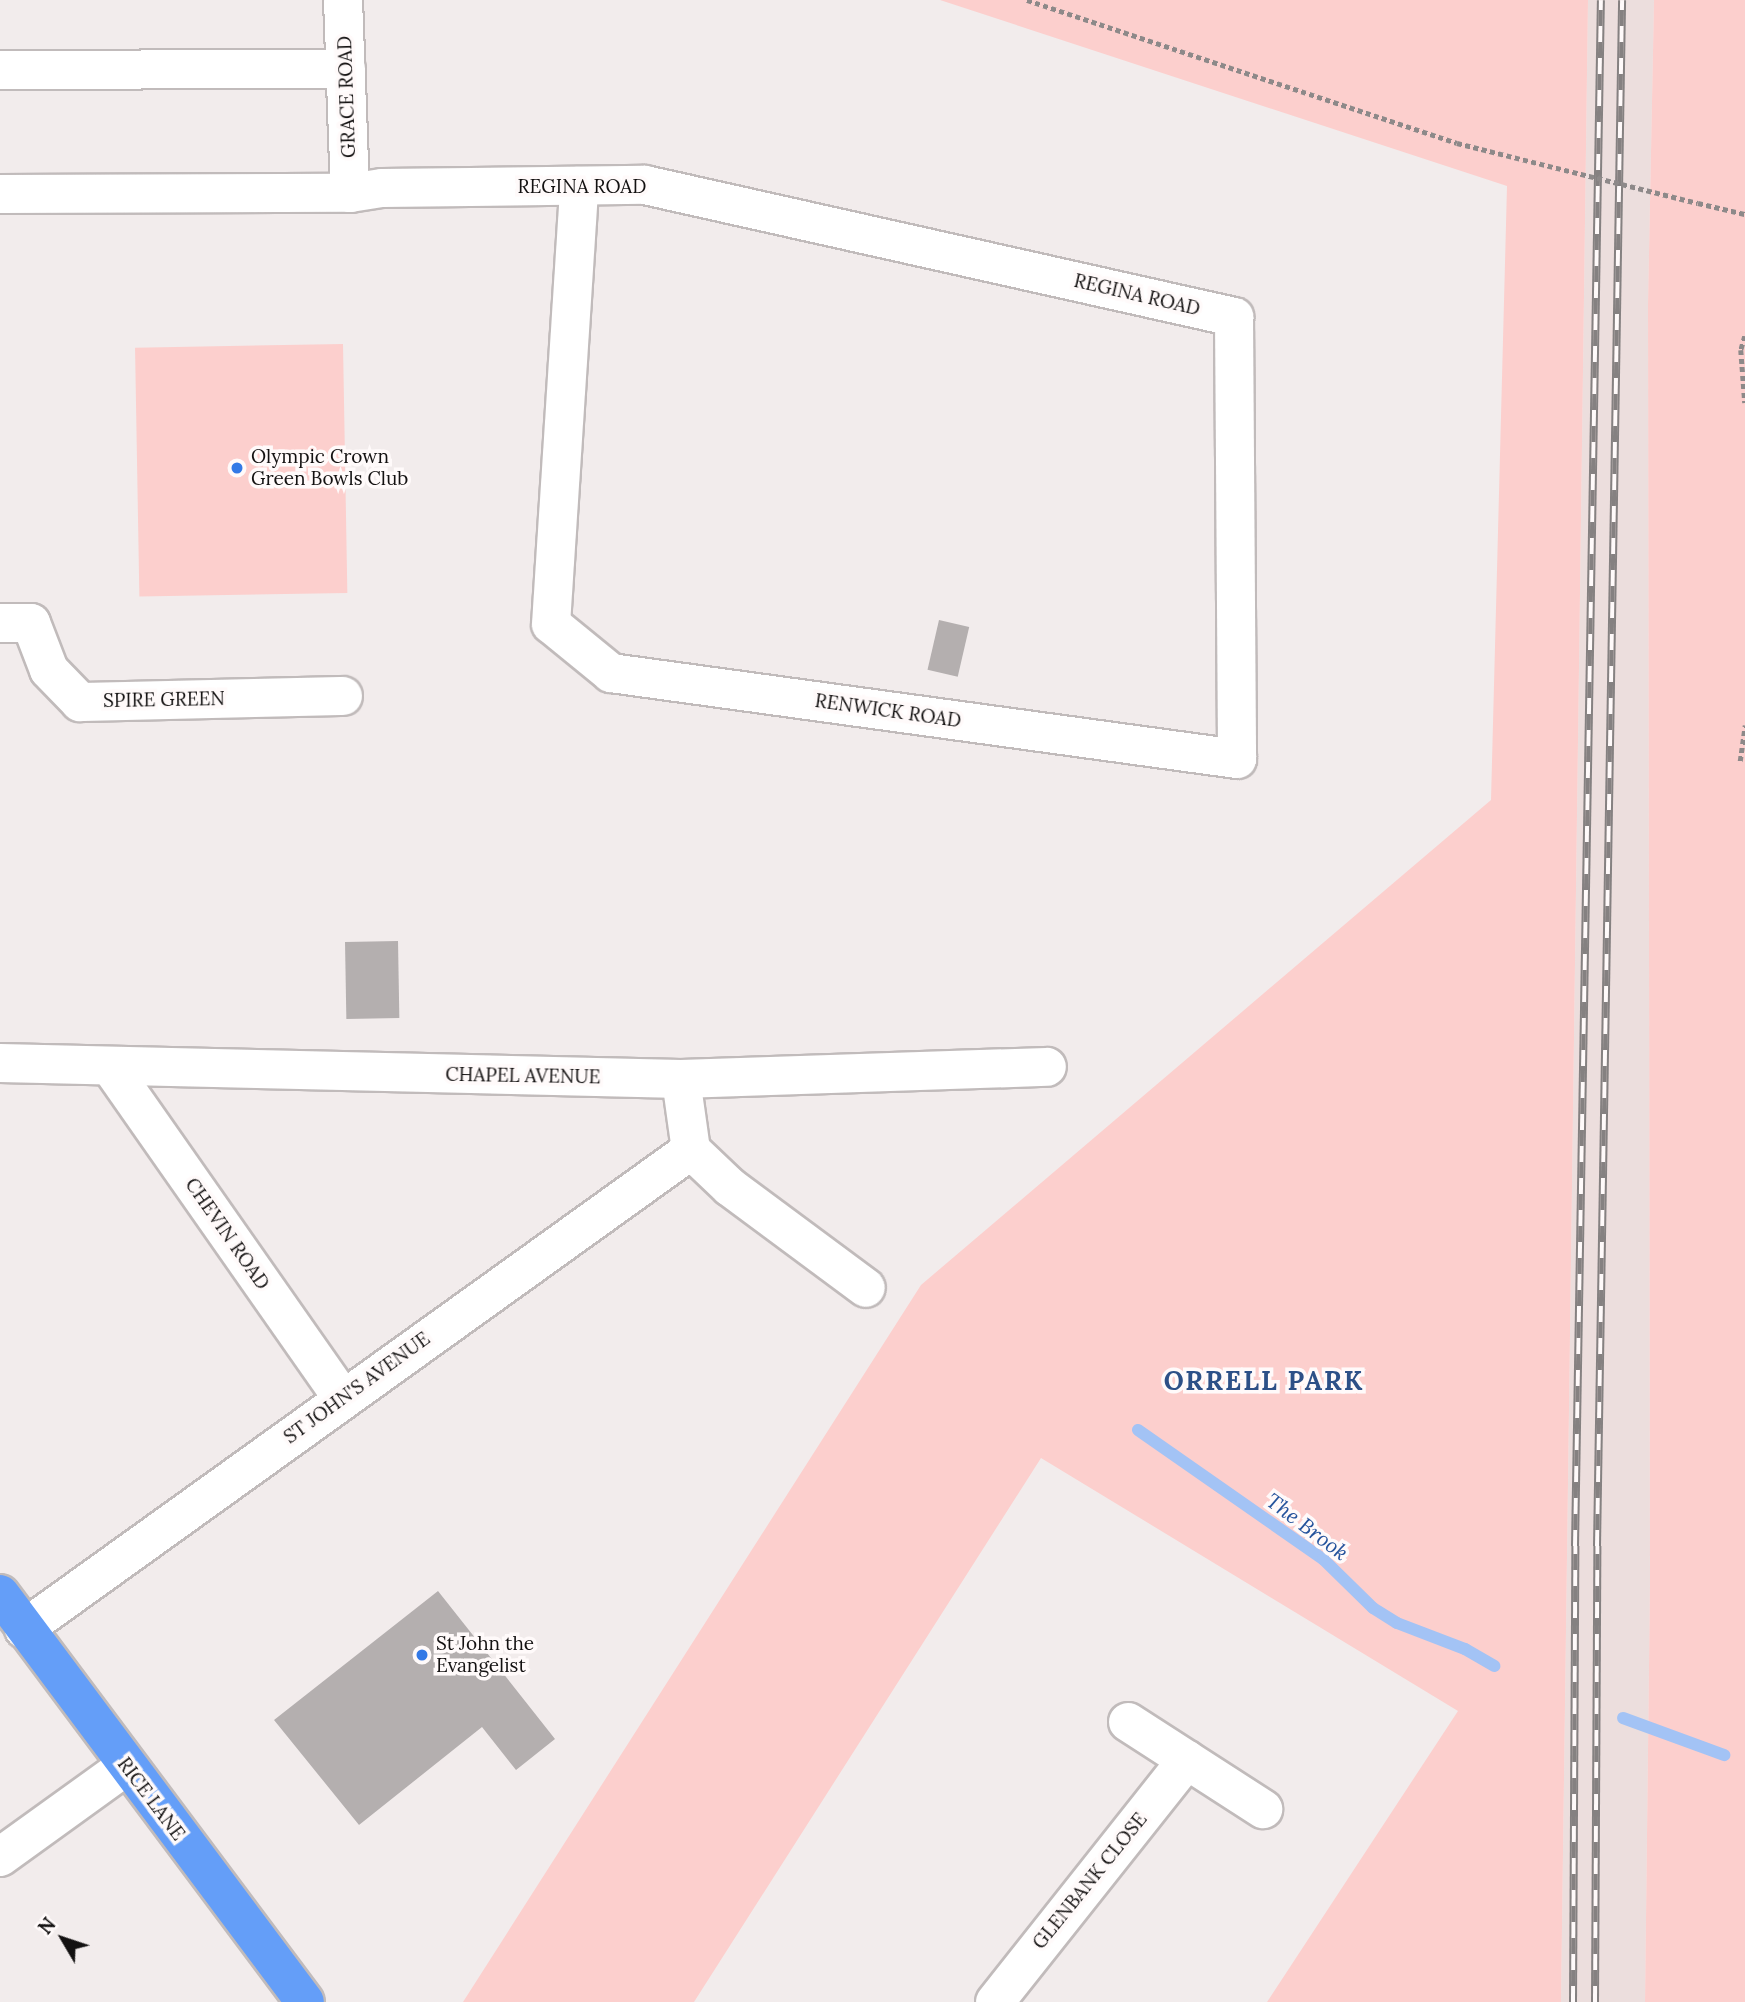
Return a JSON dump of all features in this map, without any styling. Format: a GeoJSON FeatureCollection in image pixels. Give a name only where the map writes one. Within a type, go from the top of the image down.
{"type":"FeatureCollection","features":[{"type":"Feature","properties":{"kind":"highway","name":"RICE LANE"},"geometry":{"type":"LineString","coordinates":[[0,1594],[305,2002]]}},
{"type":"Feature","properties":{"kind":"street","name":"GRACE ROAD"},"geometry":{"type":"LineString","coordinates":[[343,0],[350,193]]}},
{"type":"Feature","properties":{"kind":"street"},"geometry":{"type":"LineString","coordinates":[[0,70],[346,69]]}},
{"type":"Feature","properties":{"kind":"street","name":"REGINA ROAD"},"geometry":{"type":"LineString","coordinates":[[0,194],[350,193],[382,188],[645,185],[1234,317]]}},
{"type":"Feature","properties":{"kind":"street","name":"RENWICK ROAD"},"geometry":{"type":"LineString","coordinates":[[579,186],[551,624],[611,673],[1237,759],[1234,317]]}},
{"type":"Feature","properties":{"kind":"street","name":"SPIRE GREEN"},"geometry":{"type":"LineString","coordinates":[[15,623],[49,670],[80,702],[343,696]]}},
{"type":"Feature","properties":{"kind":"street","name":"CHAPEL AVENUE"},"geometry":{"type":"LineString","coordinates":[[0,1063],[112,1069],[681,1079],[1047,1067]]}},
{"type":"Feature","properties":{"kind":"street","name":"CHEVIN ROAD"},"geometry":{"type":"LineString","coordinates":[[112,1069],[342,1398]]}},
{"type":"Feature","properties":{"kind":"street"},"geometry":{"type":"LineString","coordinates":[[681,1079],[691,1150],[730,1187],[866,1288]]}},
{"type":"Feature","properties":{"kind":"street","name":"ST JOHN'S AVENUE"},"geometry":{"type":"LineString","coordinates":[[24,1629],[342,1398],[691,1150]]}},
{"type":"Feature","properties":{"kind":"street"},"geometry":{"type":"LineString","coordinates":[[1128,1722],[1263,1809]]}},
{"type":"Feature","properties":{"kind":"street","name":"GLENBANK CLOSE"},"geometry":{"type":"LineString","coordinates":[[995,2002],[1187,1760]]}},
{"type":"Feature","properties":{"kind":"street"},"geometry":{"type":"LineString","coordinates":[[0,1857],[126,1766]]}},
{"type":"Feature","properties":{"kind":"path"},"geometry":{"type":"LineString","coordinates":[[1027,0],[1457,144],[1745,214]]}},
{"type":"Feature","properties":{"kind":"path"},"geometry":{"type":"LineString","coordinates":[[1745,336],[1745,403]]}},
{"type":"Feature","properties":{"kind":"path"},"geometry":{"type":"LineString","coordinates":[[1740,761],[1745,725]]}},
{"type":"Feature","properties":{"kind":"shaded area"},"geometry":{"type":"Polygon","coordinates":[[[940,0],[1588,0],[1561,2002],[1267,2002],[1458,1711],[1041,1458],[694,2002],[463,2002],[921,1285],[1491,800],[1507,186],[940,0]]]}},
{"type":"Feature","properties":{"kind":"shaded area"},"geometry":{"type":"Polygon","coordinates":[[[1588,0],[1654,0],[1648,304],[1650,1583],[1645,2002],[1561,2002],[1588,0]]]}},
{"type":"Feature","properties":{"kind":"shaded area"},"geometry":{"type":"Polygon","coordinates":[[[1654,0],[1745,0],[1745,2002],[1645,2002],[1650,1583],[1648,304],[1654,0]]]}},
{"type":"Feature","properties":{"kind":"shaded area","name":"Olympic Crown Green Bowls Club"},"geometry":{"type":"Polygon","coordinates":[[[343,344],[347,593],[139,597],[135,348],[343,344]]]}},
{"type":"Feature","properties":{"kind":"building"},"geometry":{"type":"Polygon","coordinates":[[[939,620],[969,627],[958,677],[928,670],[939,620]]]}},
{"type":"Feature","properties":{"kind":"building"},"geometry":{"type":"Polygon","coordinates":[[[398,941],[399,1018],[346,1019],[345,942],[398,941]]]}},
{"type":"Feature","properties":{"kind":"building","name":"St John the Evangelist"},"geometry":{"type":"Polygon","coordinates":[[[438,1591],[555,1739],[516,1770],[482,1727],[359,1825],[274,1720],[438,1591]]]}},
{"type":"Feature","properties":{"kind":"waterway","name":"The Brook"},"geometry":{"type":"LineString","coordinates":[[1138,1430],[1323,1559],[1373,1608],[1397,1623],[1465,1649],[1494,1666]]}},
{"type":"Feature","properties":{"kind":"waterway","name":"The Brook"},"geometry":{"type":"LineString","coordinates":[[1623,1718],[1724,1755]]}},
{"type":"Feature","properties":{"kind":"railway"},"geometry":{"type":"LineString","coordinates":[[1573,2002],[1575,1546],[1601,0]]}},
{"type":"Feature","properties":{"kind":"railway"},"geometry":{"type":"LineString","coordinates":[[1595,2002],[1597,1546],[1622,0]]}},
{"type":"Feature","properties":{"kind":"place","name":"Olympic Crown Green Bowls Club"},"geometry":{"type":"Point","coordinates":[237,468]}},
{"type":"Feature","properties":{"kind":"place","name":"St John the Evangelist"},"geometry":{"type":"Point","coordinates":[422,1655]}},
{"type":"Feature","properties":{"kind":"district","name":"ORRELL PARK"},"geometry":{"type":"Point","coordinates":[1264,1381]}}]}
